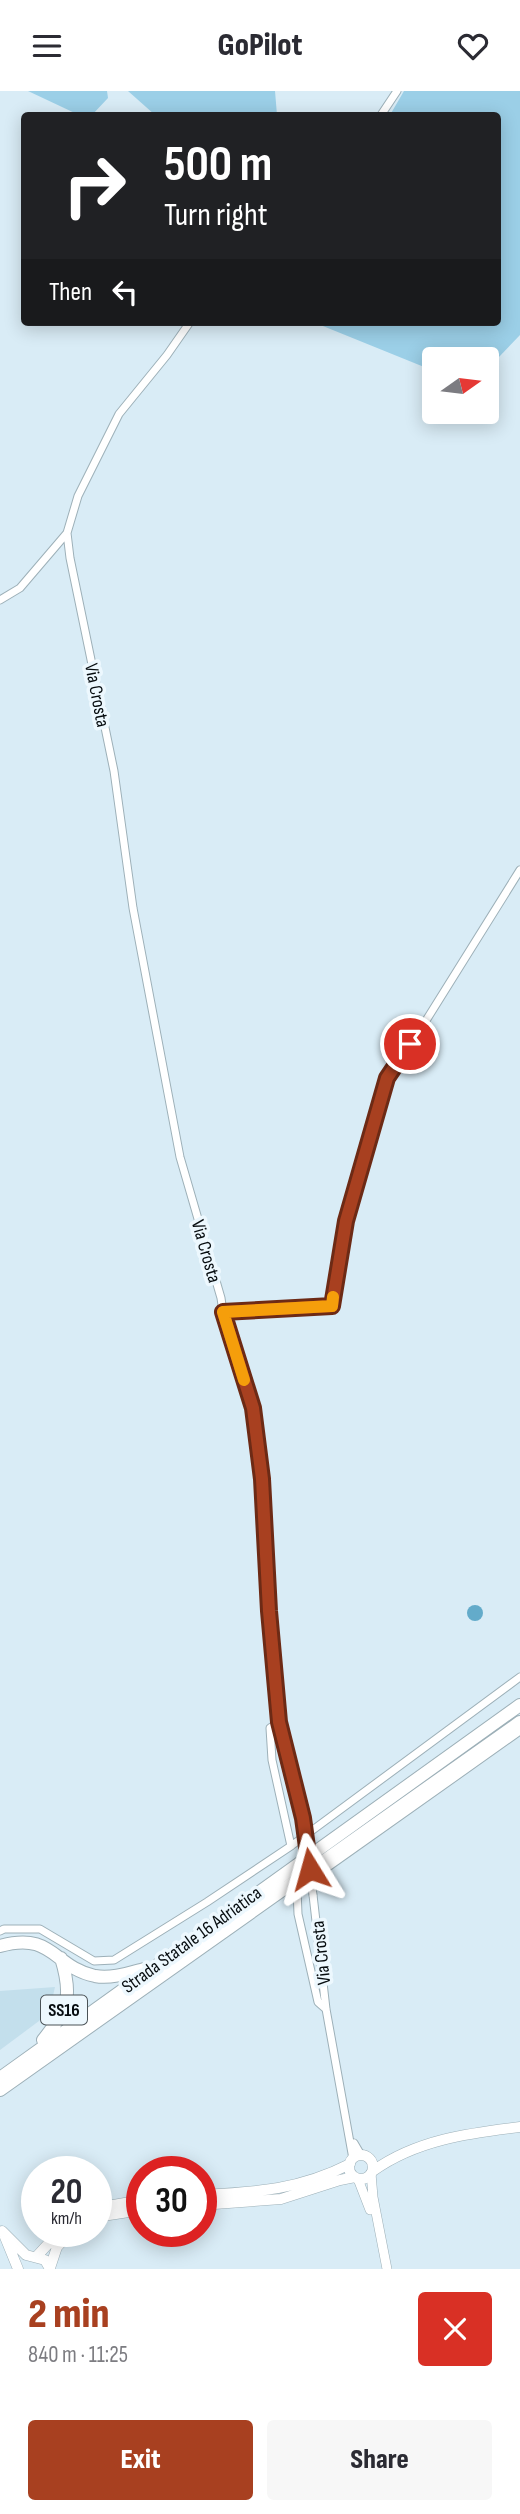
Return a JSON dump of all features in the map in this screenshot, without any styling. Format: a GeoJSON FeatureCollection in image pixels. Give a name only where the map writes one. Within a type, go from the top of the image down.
{"type":"FeatureCollection","features":[{"type":"Feature","properties":{"kind":"highway","name":"Strada Statale 16 Adriatica"},"geometry":{"type":"LineString","coordinates":[[0,2078],[520,1705]]}},
{"type":"Feature","properties":{"kind":"highway","name":"Strada Statale 16 Adriatica"},"geometry":{"type":"LineString","coordinates":[[0,2089],[520,1722]]}},
{"type":"Feature","properties":{"kind":"highway","name":"SS16"},"geometry":{"type":"LineString","coordinates":[[0,1947],[20,1941],[36,1943],[83,1972],[97,1976],[112,1977],[152,1968]]}},
{"type":"Feature","properties":{"kind":"highway","name":"SS16"},"geometry":{"type":"LineString","coordinates":[[32,2053],[60,2019],[67,2001],[68,1980],[61,1958]]}},
{"type":"Feature","properties":{"kind":"main road"},"geometry":{"type":"LineString","coordinates":[[217,2204],[281,2199],[340,2180],[364,2179],[401,2154],[446,2138],[520,2127]]}},
{"type":"Feature","properties":{"kind":"main road"},"geometry":{"type":"LineString","coordinates":[[217,2194],[279,2190],[326,2175],[358,2159],[401,2154]]}},
{"type":"Feature","properties":{"kind":"main road"},"geometry":{"type":"LineString","coordinates":[[358,2159],[373,2164],[372,2172]]}},
{"type":"Feature","properties":{"kind":"main road"},"geometry":{"type":"LineString","coordinates":[[357,2178],[351,2173],[358,2159]]}},
{"type":"Feature","properties":{"kind":"main road"},"geometry":{"type":"LineString","coordinates":[[1,2228],[22,2252],[45,2260],[50,2269]]}},
{"type":"Feature","properties":{"kind":"main road"},"geometry":{"type":"LineString","coordinates":[[1,2228],[18,2269]]}},
{"type":"Feature","properties":{"kind":"main road"},"geometry":{"type":"LineString","coordinates":[[18,2269],[23,2261],[34,2257],[44,2247]]}},
{"type":"Feature","properties":{"kind":"main road"},"geometry":{"type":"LineString","coordinates":[[50,2269],[57,2247]]}},
{"type":"Feature","properties":{"kind":"street"},"geometry":{"type":"LineString","coordinates":[[383,112],[397,91]]}},
{"type":"Feature","properties":{"kind":"street"},"geometry":{"type":"LineString","coordinates":[[0,600],[20,588],[67,533],[78,496],[119,414],[187,326]]}},
{"type":"Feature","properties":{"kind":"street","name":"Via Crosta"},"geometry":{"type":"LineString","coordinates":[[67,533],[114,771],[133,908],[180,1157],[253,1408],[262,1479],[269,1611],[279,1722],[303,1818],[326,2008],[358,2159]]}},
{"type":"Feature","properties":{"kind":"street"},"geometry":{"type":"LineString","coordinates":[[223,1312],[332,1306],[346,1221],[387,1078],[520,870]]}},
{"type":"Feature","properties":{"kind":"street"},"geometry":{"type":"LineString","coordinates":[[0,1931],[40,1929],[94,1961],[114,1960],[290,1846],[520,1677]]}},
{"type":"Feature","properties":{"kind":"street"},"geometry":{"type":"LineString","coordinates":[[279,1722],[270,1728],[272,1760],[290,1846]]}},
{"type":"Feature","properties":{"kind":"street"},"geometry":{"type":"LineString","coordinates":[[326,2008],[318,2002],[298,1914],[297,1889],[520,1731]]}},
{"type":"Feature","properties":{"kind":"street"},"geometry":{"type":"LineString","coordinates":[[372,2172],[379,2233],[387,2269]]}},
{"type":"Feature","properties":{"kind":"street"},"geometry":{"type":"LineString","coordinates":[[357,2178],[379,2233]]}},
{"type":"Feature","properties":{"kind":"shaded area"},"geometry":{"type":"Polygon","coordinates":[[[28,91],[107,91],[108,98],[95,112],[73,112],[28,91]]]}},
{"type":"Feature","properties":{"kind":"shaded area"},"geometry":{"type":"Polygon","coordinates":[[[128,91],[275,91],[277,112],[152,112],[128,91]]]}},
{"type":"Feature","properties":{"kind":"shaded area"},"geometry":{"type":"Polygon","coordinates":[[[404,91],[520,91],[520,335],[499,357],[499,347],[422,347],[422,366],[323,326],[501,326],[501,112],[392,112],[404,91]]]}},
{"type":"Feature","properties":{"kind":"shaded area"},"geometry":{"type":"Polygon","coordinates":[[[472,1605],[478,1605],[483,1613],[481,1619],[472,1621],[467,1616],[467,1610],[472,1605]]]}},
{"type":"Feature","properties":{"kind":"shaded area"},"geometry":{"type":"Polygon","coordinates":[[[55,1987],[50,2009],[39,2021],[0,2050],[0,1991],[55,1987]]]}},
{"type":"Feature","properties":{"kind":"slow traffic"},"geometry":{"type":"LineString","coordinates":[[244,1380],[223,1312],[332,1306],[333,1297]]}},
{"type":"Feature","properties":{"kind":"route"},"geometry":{"type":"LineString","coordinates":[[310,1869],[303,1818],[279,1722],[269,1611],[262,1479],[253,1408],[223,1312],[332,1306],[346,1221],[387,1078],[410,1044]]}}]}
